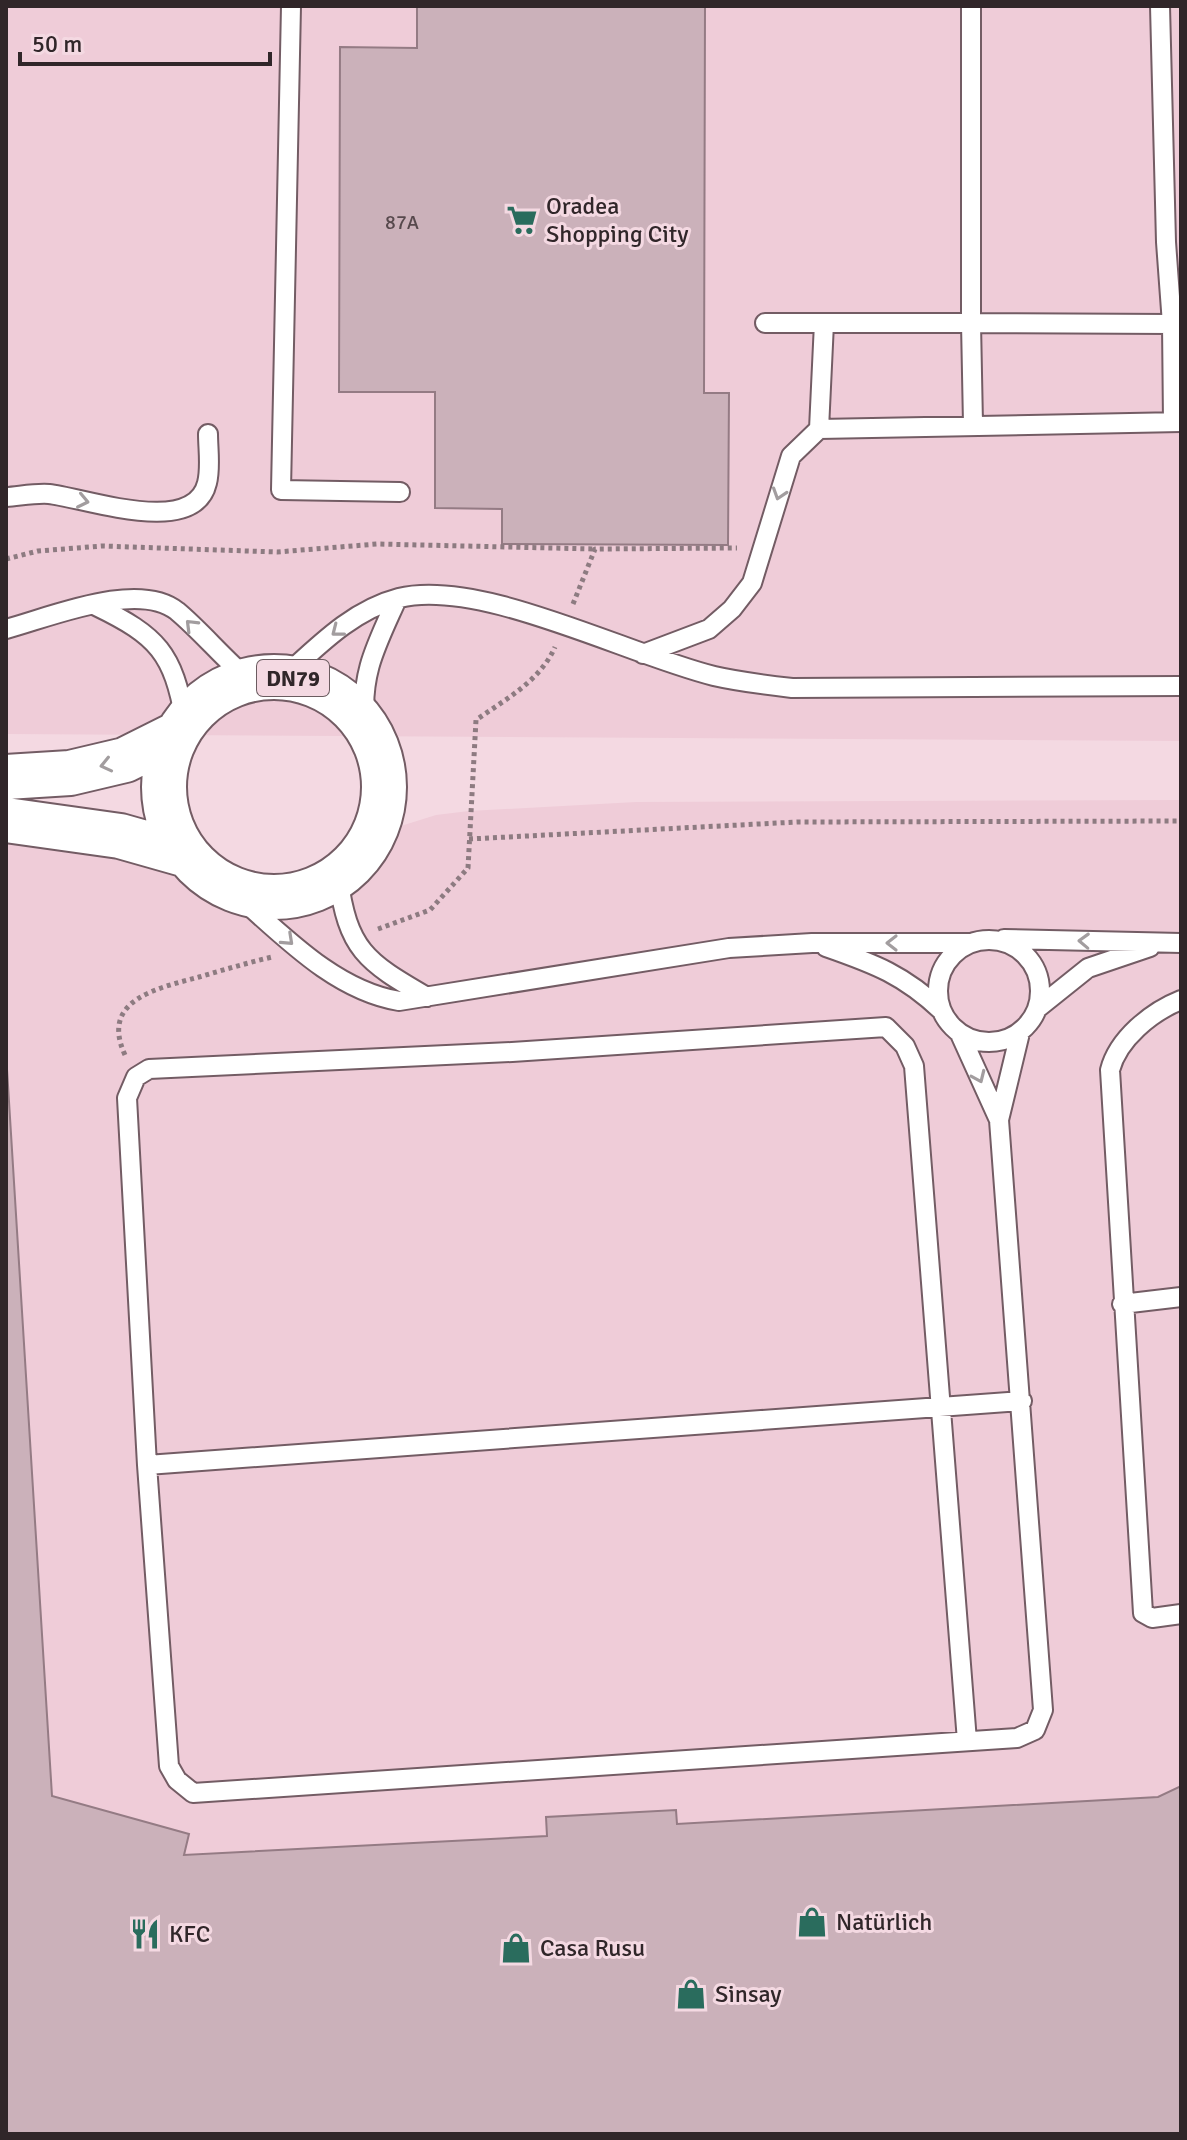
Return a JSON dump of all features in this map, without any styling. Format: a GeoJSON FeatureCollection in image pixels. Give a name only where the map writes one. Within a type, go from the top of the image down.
{"type":"FeatureCollection","features":[{"type":"Feature","properties":{"kind":"highway","name":"DN79"},"geometry":{"type":"LineString","coordinates":[[6,777],[70,773],[125,760],[181,727],[213,695],[266,678],[316,684],[343,701],[365,724],[375,741],[383,770],[384,799],[377,828],[362,854],[338,877],[307,892],[281,897],[255,896],[229,888],[212,878],[187,855],[171,828],[163,796],[165,764],[181,727]]}},
{"type":"Feature","properties":{"kind":"highway","name":"DN79"},"geometry":{"type":"LineString","coordinates":[[6,820],[120,836],[187,855]]}},
{"type":"Feature","properties":{"kind":"lane"},"geometry":{"type":"LineString","coordinates":[[291,6],[281,490],[400,492]]}},
{"type":"Feature","properties":{"kind":"lane"},"geometry":{"type":"LineString","coordinates":[[971,6],[973,424]]}},
{"type":"Feature","properties":{"kind":"lane"},"geometry":{"type":"LineString","coordinates":[[643,654],[709,629],[732,609],[752,583],[791,456],[819,429],[1177,422],[1166,242],[1160,6]]}},
{"type":"Feature","properties":{"kind":"lane"},"geometry":{"type":"LineString","coordinates":[[765,323],[1172,324]]}},
{"type":"Feature","properties":{"kind":"lane"},"geometry":{"type":"LineString","coordinates":[[819,429],[824,323]]}},
{"type":"Feature","properties":{"kind":"lane"},"geometry":{"type":"LineString","coordinates":[[6,497],[47,494],[113,507],[169,513],[191,504],[207,485],[208,434]]}},
{"type":"Feature","properties":{"kind":"lane"},"geometry":{"type":"LineString","coordinates":[[6,629],[126,597],[153,599],[175,610],[266,678],[361,612],[397,599],[428,593],[470,597],[713,676],[792,688],[1181,686]]}},
{"type":"Feature","properties":{"kind":"lane"},"geometry":{"type":"LineString","coordinates":[[365,724],[362,697],[371,651],[397,599]]}},
{"type":"Feature","properties":{"kind":"lane"},"geometry":{"type":"LineString","coordinates":[[96,606],[127,621],[165,653],[178,682],[181,727]]}},
{"type":"Feature","properties":{"kind":"lane"},"geometry":{"type":"LineString","coordinates":[[338,877],[343,914],[353,939],[377,968],[427,997]]}},
{"type":"Feature","properties":{"kind":"lane"},"geometry":{"type":"LineString","coordinates":[[229,888],[300,951],[370,996],[399,1001],[729,948],[812,943],[970,943],[990,939],[1172,943]]}},
{"type":"Feature","properties":{"kind":"lane"},"geometry":{"type":"LineString","coordinates":[[990,939],[1009,943],[1025,954],[1037,970],[1041,989],[1038,1008]]}},
{"type":"Feature","properties":{"kind":"lane"},"geometry":{"type":"LineString","coordinates":[[812,943],[883,966],[913,984],[942,1011],[960,1034],[999,1120]]}},
{"type":"Feature","properties":{"kind":"lane"},"geometry":{"type":"LineString","coordinates":[[942,1011],[938,991],[942,971],[953,954],[970,943]]}},
{"type":"Feature","properties":{"kind":"lane"},"geometry":{"type":"LineString","coordinates":[[967,1741],[914,1066],[905,1046],[886,1027],[512,1052],[149,1069],[136,1077],[127,1098],[147,1465],[169,1766],[177,1780],[193,1793],[1017,1738],[1035,1730],[1043,1710],[999,1120],[1020,1033],[1038,1008],[1088,968],[1172,943]]}},
{"type":"Feature","properties":{"kind":"lane"},"geometry":{"type":"LineString","coordinates":[[1181,1000],[1159,1009],[1115,1053],[1110,1070],[1143,1613],[1152,1618],[1181,1614]]}},
{"type":"Feature","properties":{"kind":"lane"},"geometry":{"type":"LineString","coordinates":[[960,1034],[990,1043],[1020,1033]]}},
{"type":"Feature","properties":{"kind":"lane"},"geometry":{"type":"LineString","coordinates":[[1122,1304],[1181,1297]]}},
{"type":"Feature","properties":{"kind":"lane"},"geometry":{"type":"LineString","coordinates":[[147,1465],[1022,1401]]}},
{"type":"Feature","properties":{"kind":"path"},"geometry":{"type":"LineString","coordinates":[[6,559],[38,551],[102,546],[277,552],[377,544],[595,549]]}},
{"type":"Feature","properties":{"kind":"path"},"geometry":{"type":"LineString","coordinates":[[469,839],[797,822],[1181,821]]}},
{"type":"Feature","properties":{"kind":"path"},"geometry":{"type":"LineString","coordinates":[[353,939],[430,910],[468,868]]}},
{"type":"Feature","properties":{"kind":"path"},"geometry":{"type":"LineString","coordinates":[[136,1077],[122,1050],[118,1028],[123,1011],[137,997],[159,988],[300,951]]}},
{"type":"Feature","properties":{"kind":"shaded area"},"geometry":{"type":"Polygon","coordinates":[[[6,6],[1181,6],[1181,741],[6,734],[6,6]]]}},
{"type":"Feature","properties":{"kind":"shaded area"},"geometry":{"type":"Polygon","coordinates":[[[1181,800],[1181,2134],[6,2134],[6,820],[187,855],[212,878],[229,888],[255,896],[281,897],[307,892],[338,877],[382,838],[404,825],[436,815],[469,811],[636,802],[1181,800]]]}},
{"type":"Feature","properties":{"kind":"building","name":"Oradea Shopping City"},"geometry":{"type":"Polygon","coordinates":[[[417,6],[705,6],[704,393],[729,393],[728,545],[502,544],[502,509],[435,508],[435,392],[339,392],[340,47],[417,48],[417,6]]]}},
{"type":"Feature","properties":{"kind":"building"},"geometry":{"type":"Polygon","coordinates":[[[6,1053],[52,1796],[189,1834],[184,1855],[547,1836],[546,1817],[676,1810],[677,1824],[1158,1797],[1181,1786],[1181,2134],[6,2134],[6,1053]]]}},
{"type":"Feature","properties":{"kind":"place","name":"Oradea Shopping City"},"geometry":{"type":"Point","coordinates":[522,220]}},
{"type":"Feature","properties":{"kind":"place","name":"Natürlich"},"geometry":{"type":"Point","coordinates":[812,1922]}},
{"type":"Feature","properties":{"kind":"place","name":"KFC"},"geometry":{"type":"Point","coordinates":[145,1934]}},
{"type":"Feature","properties":{"kind":"place","name":"Casa Rusu"},"geometry":{"type":"Point","coordinates":[516,1948]}},
{"type":"Feature","properties":{"kind":"place","name":"Sinsay"},"geometry":{"type":"Point","coordinates":[691,1994]}}]}
